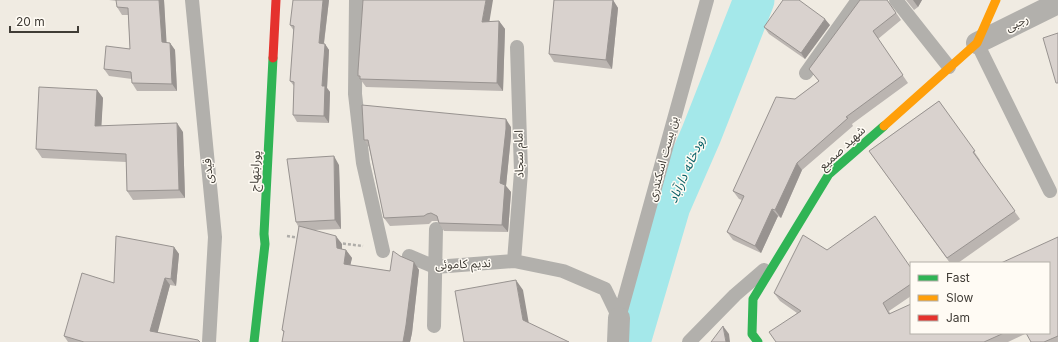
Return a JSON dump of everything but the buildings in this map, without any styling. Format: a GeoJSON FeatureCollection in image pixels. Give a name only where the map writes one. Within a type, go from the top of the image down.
{"type":"FeatureCollection","features":[{"type":"Feature","properties":{"kind":"street","name":"پورابتهاج"},"geometry":{"type":"LineString","coordinates":[[254,342],[265,244],[264,234],[276,0]]}},
{"type":"Feature","properties":{"kind":"street","name":"شهید صمیع"},"geometry":{"type":"LineString","coordinates":[[758,342],[752,334],[753,298],[828,174],[977,43],[996,0]]}},
{"type":"Feature","properties":{"kind":"street","name":"رجبی"},"geometry":{"type":"LineString","coordinates":[[977,43],[1058,3]]}},
{"type":"Feature","properties":{"kind":"street"},"geometry":{"type":"LineString","coordinates":[[618,342],[619,318]]}},
{"type":"Feature","properties":{"kind":"lane","name":"قیدی"},"geometry":{"type":"LineString","coordinates":[[192,0],[215,237],[209,342]]}},
{"type":"Feature","properties":{"kind":"lane"},"geometry":{"type":"LineString","coordinates":[[356,0],[355,94],[364,163],[383,251]]}},
{"type":"Feature","properties":{"kind":"lane","name":"بن بست اسکندری"},"geometry":{"type":"LineString","coordinates":[[619,318],[707,0]]}},
{"type":"Feature","properties":{"kind":"lane"},"geometry":{"type":"LineString","coordinates":[[806,73],[858,0]]}},
{"type":"Feature","properties":{"kind":"lane"},"geometry":{"type":"LineString","coordinates":[[896,0],[949,68]]}},
{"type":"Feature","properties":{"kind":"lane"},"geometry":{"type":"LineString","coordinates":[[977,43],[1050,191]]}},
{"type":"Feature","properties":{"kind":"lane","name":"امام سجاد"},"geometry":{"type":"LineString","coordinates":[[514,261],[521,172],[516,47]]}},
{"type":"Feature","properties":{"kind":"lane"},"geometry":{"type":"LineString","coordinates":[[434,326],[436,229]]}},
{"type":"Feature","properties":{"kind":"lane","name":"ندیم کاموئی"},"geometry":{"type":"LineString","coordinates":[[409,256],[435,267],[514,261],[563,271],[605,289],[619,318]]}},
{"type":"Feature","properties":{"kind":"lane"},"geometry":{"type":"LineString","coordinates":[[689,342],[735,294],[776,261]]}},
{"type":"Feature","properties":{"kind":"path"},"geometry":{"type":"LineString","coordinates":[[264,234],[303,238]]}},
{"type":"Feature","properties":{"kind":"path"},"geometry":{"type":"LineString","coordinates":[[334,242],[357,245],[383,251]]}},
{"type":"Feature","properties":{"kind":"waterway","name":"رودخانه دارآباد"},"geometry":{"type":"LineString","coordinates":[[630,342],[670,206],[701,135],[754,0]]}},
{"type":"Feature","properties":{"kind":"traffic: fast"},"geometry":{"type":"LineString","coordinates":[[254,342],[265,244],[264,234],[273,58]]}},
{"type":"Feature","properties":{"kind":"traffic: fast"},"geometry":{"type":"LineString","coordinates":[[758,342],[752,334],[753,299],[829,174],[884,126]]}},
{"type":"Feature","properties":{"kind":"traffic: slow"},"geometry":{"type":"LineString","coordinates":[[884,126],[977,43],[996,0]]}},
{"type":"Feature","properties":{"kind":"traffic: jam"},"geometry":{"type":"LineString","coordinates":[[273,58],[276,0]]}}]}
